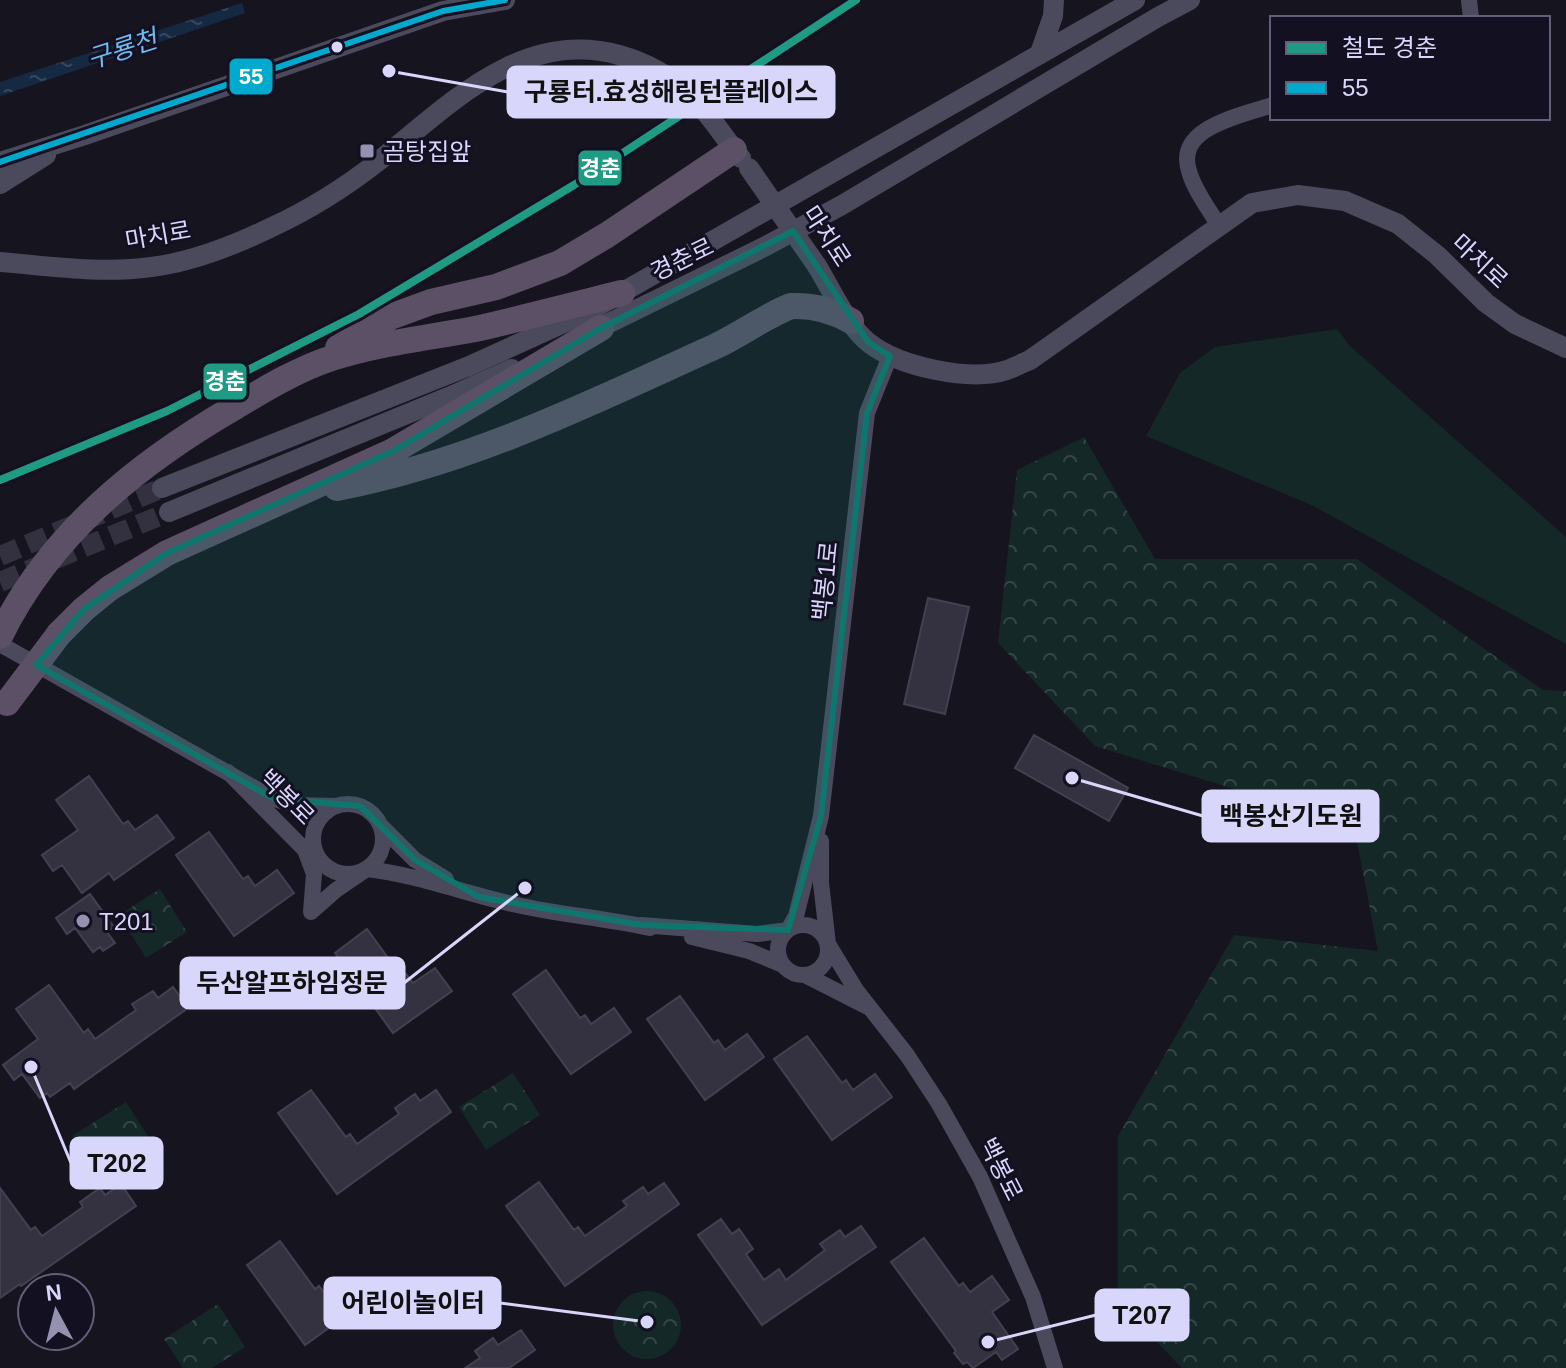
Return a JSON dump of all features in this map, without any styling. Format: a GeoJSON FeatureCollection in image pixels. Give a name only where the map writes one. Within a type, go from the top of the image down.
{"type":"FeatureCollection","features":[{"type":"Feature","properties":{"kind":"highway"},"geometry":{"type":"LineString","coordinates":[[297,373],[390,317],[431,302],[496,287],[575,255],[741,159]]}},
{"type":"Feature","properties":{"kind":"highway"},"geometry":{"type":"LineString","coordinates":[[5,641],[43,566],[88,514],[116,487],[182,439],[261,391],[330,359],[622,293]]}},
{"type":"Feature","properties":{"kind":"highway"},"geometry":{"type":"LineString","coordinates":[[294,496],[393,478],[483,449],[715,347],[791,306],[833,311],[851,321]]}},
{"type":"Feature","properties":{"kind":"highway"},"geometry":{"type":"LineString","coordinates":[[3,709],[59,634],[92,602],[146,565],[393,451],[601,328]]}},
{"type":"Feature","properties":{"kind":"street"},"geometry":{"type":"LineString","coordinates":[[0,162],[85,135],[442,6],[505,0]]}},
{"type":"Feature","properties":{"kind":"street"},"geometry":{"type":"LineString","coordinates":[[1040,53],[1053,16],[1054,0]]}},
{"type":"Feature","properties":{"kind":"street","name":"경춘로"},"geometry":{"type":"LineString","coordinates":[[162,488],[469,366],[586,313],[1135,0]]}},
{"type":"Feature","properties":{"kind":"street","name":"경춘로"},"geometry":{"type":"LineString","coordinates":[[169,512],[458,393],[601,328],[842,205],[1152,8],[1190,0]]}},
{"type":"Feature","properties":{"kind":"street","name":"마치로"},"geometry":{"type":"LineString","coordinates":[[0,262],[76,269],[152,267],[181,261],[237,242],[273,227],[331,195],[382,158],[427,119],[494,75],[534,56],[566,48],[601,50],[642,63],[659,72],[695,101],[741,159],[868,342],[890,356],[940,372],[1005,371],[1030,360],[1252,203],[1298,195],[1345,201],[1398,224],[1437,255],[1486,303],[1515,324],[1566,348]]}},
{"type":"Feature","properties":{"kind":"street"},"geometry":{"type":"LineString","coordinates":[[1219,226],[1189,173],[1185,154],[1194,137],[1204,131],[1270,106]]}},
{"type":"Feature","properties":{"kind":"street"},"geometry":{"type":"LineString","coordinates":[[0,153],[85,135]]}},
{"type":"Feature","properties":{"kind":"street"},"geometry":{"type":"LineString","coordinates":[[0,184],[85,135]]}},
{"type":"Feature","properties":{"kind":"street","name":"마치로"},"geometry":{"type":"LineString","coordinates":[[0,254],[39,265]]}},
{"type":"Feature","properties":{"kind":"street","name":"백봉1로"},"geometry":{"type":"LineString","coordinates":[[828,944],[821,883],[821,816],[867,413],[890,356]]}},
{"type":"Feature","properties":{"kind":"street","name":"백봉로"},"geometry":{"type":"LineString","coordinates":[[5,641],[274,799],[296,805],[337,806]]}},
{"type":"Feature","properties":{"kind":"street","name":"백봉로"},"geometry":{"type":"LineString","coordinates":[[228,772],[266,808],[295,827],[313,845]]}},
{"type":"Feature","properties":{"kind":"street","name":"백봉로"},"geometry":{"type":"LineString","coordinates":[[228,772],[305,850],[314,874],[311,912],[367,869]]}},
{"type":"Feature","properties":{"kind":"street"},"geometry":{"type":"LineString","coordinates":[[479,897],[415,860],[370,812],[360,806],[337,806],[326,812],[313,832],[317,856],[335,872],[346,875],[367,869],[419,878],[479,897],[528,908],[641,925],[757,934],[788,930],[802,924],[811,926],[825,937],[828,944],[826,962],[813,973],[796,974],[749,951],[641,925]]}},
{"type":"Feature","properties":{"kind":"street","name":"백봉1로"},"geometry":{"type":"LineString","coordinates":[[788,930],[799,907],[821,816]]}},
{"type":"Feature","properties":{"kind":"street"},"geometry":{"type":"LineString","coordinates":[[367,869],[381,852],[383,841],[380,825]]}},
{"type":"Feature","properties":{"kind":"street"},"geometry":{"type":"LineString","coordinates":[[783,965],[779,958],[779,943],[788,930]]}},
{"type":"Feature","properties":{"kind":"street","name":"백봉로"},"geometry":{"type":"LineString","coordinates":[[828,944],[856,990],[939,1104],[980,1177],[1033,1297],[1055,1368]]}},
{"type":"Feature","properties":{"kind":"street","name":"백봉로"},"geometry":{"type":"LineString","coordinates":[[805,975],[871,1008]]}},
{"type":"Feature","properties":{"kind":"highlighted area"},"geometry":{"type":"Polygon","coordinates":[[[793,231],[868,342],[890,356],[867,413],[821,816],[788,930],[641,925],[479,897],[415,860],[360,806],[274,799],[36,665],[84,609],[167,553],[393,451],[601,328],[793,231]]]}},
{"type":"Feature","properties":{"kind":"green space"},"geometry":{"type":"Polygon","coordinates":[[[1337,329],[1350,346],[1566,537],[1566,644],[1311,505],[1146,436],[1180,373],[1215,347],[1337,329]]]}},
{"type":"Feature","properties":{"kind":"green space"},"geometry":{"type":"Polygon","coordinates":[[[1084,437],[1155,559],[1357,559],[1543,690],[1566,691],[1566,1368],[1182,1368],[1118,1301],[1118,1136],[1234,935],[1378,951],[1354,826],[1095,746],[998,643],[1017,470],[1084,437]]]}},
{"type":"Feature","properties":{"kind":"green space"},"geometry":{"type":"Polygon","coordinates":[[[160,889],[187,932],[146,958],[119,915],[160,889]]]}},
{"type":"Feature","properties":{"kind":"green space"},"geometry":{"type":"Polygon","coordinates":[[[513,1073],[540,1115],[486,1150],[459,1107],[513,1073]]]}},
{"type":"Feature","properties":{"kind":"green space"},"geometry":{"type":"Polygon","coordinates":[[[126,1102],[153,1144],[99,1179],[72,1136],[126,1102]]]}},
{"type":"Feature","properties":{"kind":"green space"},"geometry":{"type":"Polygon","coordinates":[[[647,1291],[671,1301],[681,1325],[671,1349],[647,1359],[623,1349],[613,1325],[623,1301],[647,1291]]]}},
{"type":"Feature","properties":{"kind":"green space"},"geometry":{"type":"Polygon","coordinates":[[[218,1304],[245,1347],[212,1368],[183,1368],[164,1339],[218,1304]]]}},
{"type":"Feature","properties":{"kind":"water","name":"구룡천"},"geometry":{"type":"Polygon","coordinates":[[[242,3],[245,13],[0,96],[0,82],[242,3]]]}},
{"type":"Feature","properties":{"kind":"building"},"geometry":{"type":"Polygon","coordinates":[[[928,598],[969,607],[945,714],[904,704],[928,598]]]}},
{"type":"Feature","properties":{"kind":"building"},"geometry":{"type":"Polygon","coordinates":[[[1034,735],[1128,788],[1109,821],[1015,768],[1034,735]]]}},
{"type":"Feature","properties":{"kind":"building"},"geometry":{"type":"Polygon","coordinates":[[[89,776],[123,824],[128,821],[135,830],[157,815],[174,838],[114,880],[109,873],[82,893],[62,865],[53,871],[42,855],[78,830],[56,800],[89,776]]]}},
{"type":"Feature","properties":{"kind":"building"},"geometry":{"type":"Polygon","coordinates":[[[209,832],[243,879],[248,876],[255,886],[277,870],[294,893],[234,936],[176,855],[209,832]]]}},
{"type":"Feature","properties":{"kind":"building","name":"T201"},"geometry":{"type":"Polygon","coordinates":[[[90,894],[114,927],[107,932],[115,943],[103,951],[100,947],[93,952],[75,928],[67,934],[56,918],[90,894]]]}},
{"type":"Feature","properties":{"kind":"building"},"geometry":{"type":"Polygon","coordinates":[[[367,929],[402,977],[406,974],[413,983],[435,968],[452,991],[393,1033],[335,953],[367,929]]]}},
{"type":"Feature","properties":{"kind":"building"},"geometry":{"type":"Polygon","coordinates":[[[546,970],[580,1018],[585,1015],[591,1024],[614,1008],[631,1032],[571,1074],[513,994],[546,970]]]}},
{"type":"Feature","properties":{"kind":"building"},"geometry":{"type":"Polygon","coordinates":[[[49,985],[84,1033],[88,1029],[95,1039],[136,1010],[132,1004],[153,991],[158,998],[173,987],[188,1008],[74,1089],[70,1083],[50,1097],[47,1093],[40,1098],[22,1074],[14,1080],[3,1065],[38,1039],[16,1009],[49,985]]]}},
{"type":"Feature","properties":{"kind":"building"},"geometry":{"type":"Polygon","coordinates":[[[680,996],[714,1043],[718,1040],[725,1050],[747,1034],[764,1057],[705,1100],[647,1019],[680,996]]]}},
{"type":"Feature","properties":{"kind":"building"},"geometry":{"type":"Polygon","coordinates":[[[807,1036],[842,1083],[846,1080],[853,1090],[875,1074],[892,1097],[832,1140],[774,1059],[807,1036]]]}},
{"type":"Feature","properties":{"kind":"building"},"geometry":{"type":"Polygon","coordinates":[[[311,1090],[346,1137],[350,1134],[357,1144],[399,1114],[395,1108],[415,1094],[420,1101],[436,1090],[451,1112],[337,1194],[278,1113],[311,1090]]]}},
{"type":"Feature","properties":{"kind":"building"},"geometry":{"type":"Polygon","coordinates":[[[539,1182],[574,1230],[578,1227],[585,1236],[627,1206],[623,1201],[643,1187],[648,1194],[664,1183],[679,1204],[565,1286],[506,1206],[539,1182]]]}},
{"type":"Feature","properties":{"kind":"building"},"geometry":{"type":"Polygon","coordinates":[[[121,1184],[136,1206],[41,1272],[16,1272],[16,1287],[0,1298],[0,1188],[31,1230],[35,1227],[42,1236],[83,1207],[80,1202],[100,1188],[105,1195],[121,1184]]]}},
{"type":"Feature","properties":{"kind":"building"},"geometry":{"type":"Polygon","coordinates":[[[721,1219],[732,1234],[739,1229],[753,1249],[746,1254],[764,1280],[779,1269],[786,1280],[825,1250],[820,1244],[840,1230],[845,1237],[861,1226],[876,1247],[762,1325],[698,1235],[721,1219]]]}},
{"type":"Feature","properties":{"kind":"building"},"geometry":{"type":"Polygon","coordinates":[[[924,1238],[959,1286],[963,1283],[970,1292],[992,1276],[1009,1300],[992,1312],[1018,1349],[1002,1360],[996,1352],[973,1368],[967,1362],[963,1364],[891,1262],[924,1238]]]}},
{"type":"Feature","properties":{"kind":"building"},"geometry":{"type":"Polygon","coordinates":[[[280,1241],[315,1289],[319,1286],[326,1295],[348,1279],[365,1302],[305,1345],[247,1265],[280,1241]]]}},
{"type":"Feature","properties":{"kind":"building"},"geometry":{"type":"Polygon","coordinates":[[[521,1330],[535,1350],[509,1368],[465,1368],[480,1358],[475,1351],[493,1338],[498,1345],[521,1330]]]}},
{"type":"Feature","properties":{"kind":"tunnel"},"geometry":{"type":"LineString","coordinates":[[0,556],[162,488]]}},
{"type":"Feature","properties":{"kind":"tunnel"},"geometry":{"type":"LineString","coordinates":[[0,582],[169,512]]}},
{"type":"Feature","properties":{"kind":"rail line","name":"경춘"},"geometry":{"type":"LineString","coordinates":[[0,480],[167,411],[359,314],[574,185],[856,0]]}},
{"type":"Feature","properties":{"kind":"transit line","name":"55"},"geometry":{"type":"LineString","coordinates":[[0,162],[443,11],[505,0]]}},
{"type":"Feature","properties":{"kind":"place","name":"구룡터.효성해링턴플레이스"},"geometry":{"type":"Point","coordinates":[389,71]}},
{"type":"Feature","properties":{"kind":"place","name":"곰탕집앞"},"geometry":{"type":"Point","coordinates":[367,151]}},
{"type":"Feature","properties":{"kind":"place","name":"백봉산기도원"},"geometry":{"type":"Point","coordinates":[1072,778]}},
{"type":"Feature","properties":{"kind":"place","name":"두산알프하임정문"},"geometry":{"type":"Point","coordinates":[525,888]}},
{"type":"Feature","properties":{"kind":"place","name":"T201"},"geometry":{"type":"Point","coordinates":[83,921]}},
{"type":"Feature","properties":{"kind":"place","name":"T202"},"geometry":{"type":"Point","coordinates":[31,1067]}},
{"type":"Feature","properties":{"kind":"place","name":"어린이놀이터"},"geometry":{"type":"Point","coordinates":[647,1322]}},
{"type":"Feature","properties":{"kind":"place","name":"T207"},"geometry":{"type":"Point","coordinates":[988,1342]}}]}
